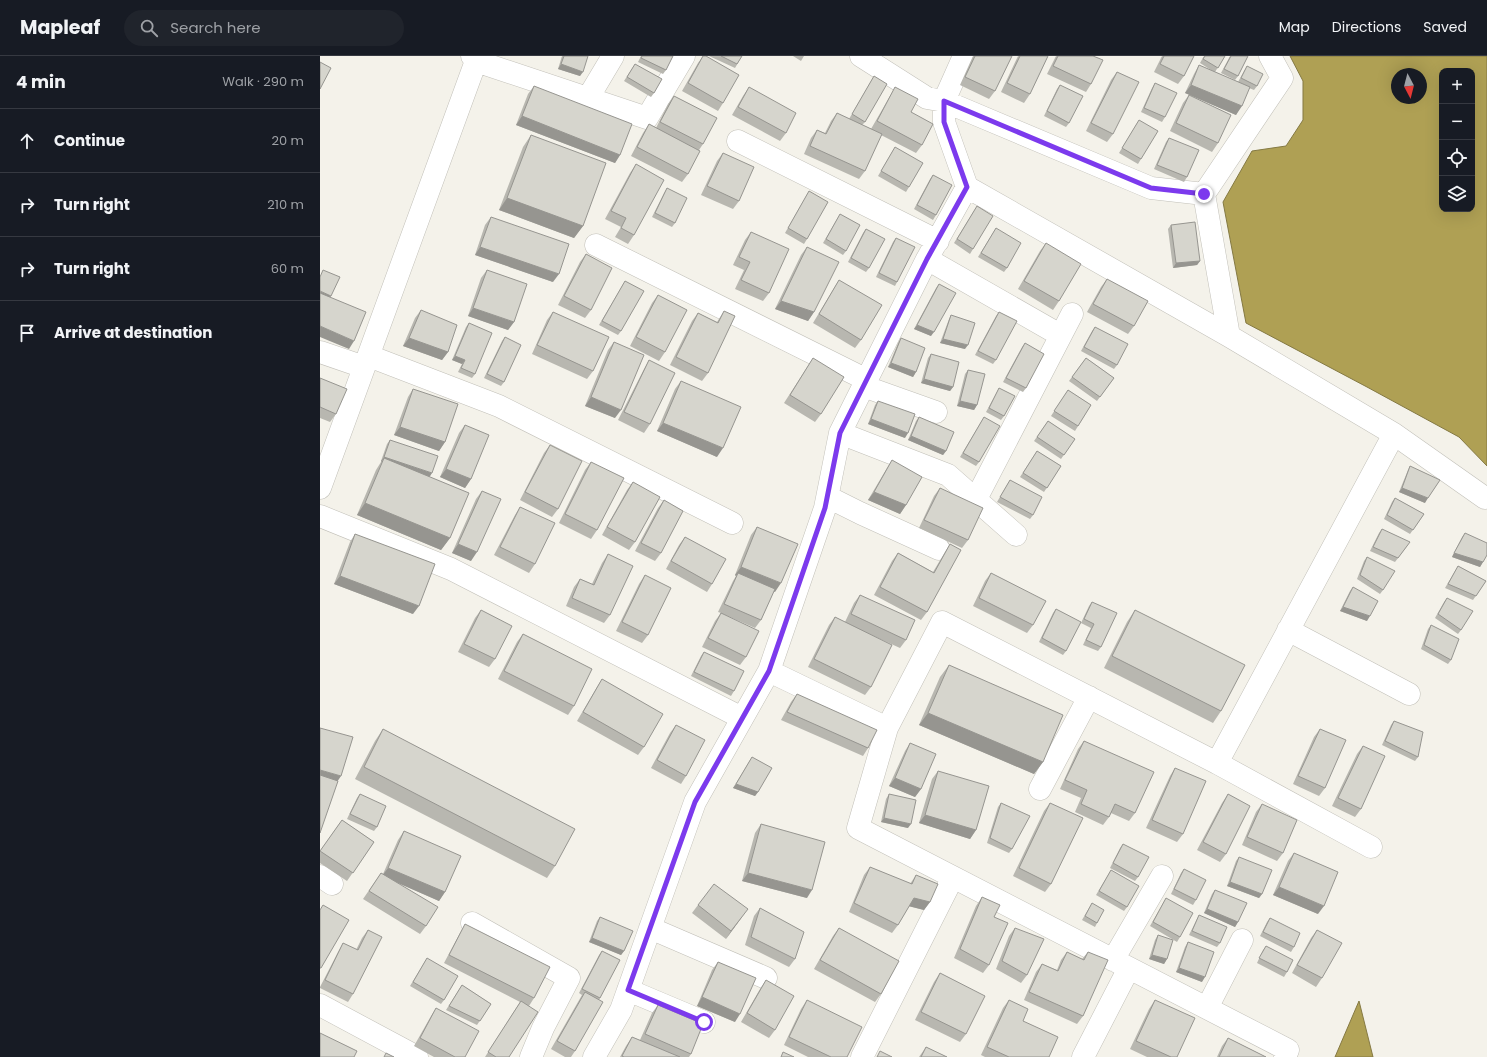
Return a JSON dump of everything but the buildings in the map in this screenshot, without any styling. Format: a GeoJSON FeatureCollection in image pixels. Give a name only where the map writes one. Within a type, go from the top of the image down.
{"type":"FeatureCollection","features":[{"type":"Feature","properties":{"kind":"street"},"geometry":{"type":"LineString","coordinates":[[588,98],[613,56]]}},
{"type":"Feature","properties":{"kind":"street"},"geometry":{"type":"LineString","coordinates":[[320,488],[474,58],[647,118],[684,56]]}},
{"type":"Feature","properties":{"kind":"street"},"geometry":{"type":"LineString","coordinates":[[861,56],[927,98],[944,101],[1151,188],[1204,194]]}},
{"type":"Feature","properties":{"kind":"street"},"geometry":{"type":"LineString","coordinates":[[964,56],[944,101],[944,122],[967,187],[1229,336],[1394,434],[1485,498]]}},
{"type":"Feature","properties":{"kind":"street"},"geometry":{"type":"LineString","coordinates":[[1229,336],[1204,194],[1282,78],[1270,56]]}},
{"type":"Feature","properties":{"kind":"street"},"geometry":{"type":"LineString","coordinates":[[738,141],[938,241]]}},
{"type":"Feature","properties":{"kind":"street"},"geometry":{"type":"LineString","coordinates":[[594,1057],[621,1010],[695,802],[769,671],[825,508],[840,433],[927,259],[967,187]]}},
{"type":"Feature","properties":{"kind":"street"},"geometry":{"type":"LineString","coordinates":[[596,245],[865,383],[936,412]]}},
{"type":"Feature","properties":{"kind":"street"},"geometry":{"type":"LineString","coordinates":[[927,259],[1060,335]]}},
{"type":"Feature","properties":{"kind":"street"},"geometry":{"type":"LineString","coordinates":[[976,499],[1072,314]]}},
{"type":"Feature","properties":{"kind":"street"},"geometry":{"type":"LineString","coordinates":[[320,352],[366,362],[499,406],[732,524]]}},
{"type":"Feature","properties":{"kind":"street"},"geometry":{"type":"LineString","coordinates":[[840,433],[948,475],[1016,535]]}},
{"type":"Feature","properties":{"kind":"street"},"geometry":{"type":"LineString","coordinates":[[1217,763],[1394,434]]}},
{"type":"Feature","properties":{"kind":"street"},"geometry":{"type":"LineString","coordinates":[[828,497],[939,549]]}},
{"type":"Feature","properties":{"kind":"street"},"geometry":{"type":"LineString","coordinates":[[320,516],[451,569],[742,718]]}},
{"type":"Feature","properties":{"kind":"street"},"geometry":{"type":"LineString","coordinates":[[1285,1057],[1288,1050],[858,828],[887,728],[942,622],[1217,763],[1371,847]]}},
{"type":"Feature","properties":{"kind":"street"},"geometry":{"type":"LineString","coordinates":[[1288,630],[1409,694]]}},
{"type":"Feature","properties":{"kind":"street"},"geometry":{"type":"LineString","coordinates":[[769,671],[887,728]]}},
{"type":"Feature","properties":{"kind":"street"},"geometry":{"type":"LineString","coordinates":[[1040,789],[1088,697]]}},
{"type":"Feature","properties":{"kind":"street"},"geometry":{"type":"LineString","coordinates":[[1083,1057],[1121,964],[1162,876]]}},
{"type":"Feature","properties":{"kind":"street"},"geometry":{"type":"LineString","coordinates":[[862,1057],[953,877]]}},
{"type":"Feature","properties":{"kind":"street"},"geometry":{"type":"LineString","coordinates":[[472,923],[569,978],[530,1057]]}},
{"type":"Feature","properties":{"kind":"street"},"geometry":{"type":"LineString","coordinates":[[650,928],[766,978]]}},
{"type":"Feature","properties":{"kind":"street"},"geometry":{"type":"LineString","coordinates":[[1207,1008],[1242,940]]}},
{"type":"Feature","properties":{"kind":"street"},"geometry":{"type":"LineString","coordinates":[[628,990],[704,1022]]}},
{"type":"Feature","properties":{"kind":"street"},"geometry":{"type":"LineString","coordinates":[[320,1005],[416,1057]]}},
{"type":"Feature","properties":{"kind":"shaded area"},"geometry":{"type":"Polygon","coordinates":[[[1290,56],[1487,56],[1487,466],[1459,437],[1246,323],[1223,202],[1252,151],[1286,146],[1303,120],[1303,81],[1290,56]]]}},
{"type":"Feature","properties":{"kind":"shaded area"},"geometry":{"type":"Polygon","coordinates":[[[1359,1001],[1373,1057],[1335,1057],[1359,1001]]]}},
{"type":"Feature","properties":{"kind":"route"},"geometry":{"type":"LineString","coordinates":[[704,1022],[628,990],[695,802],[769,671],[825,508],[840,433],[927,259],[967,187],[944,122],[944,101],[1151,188],[1204,194]]}}]}
